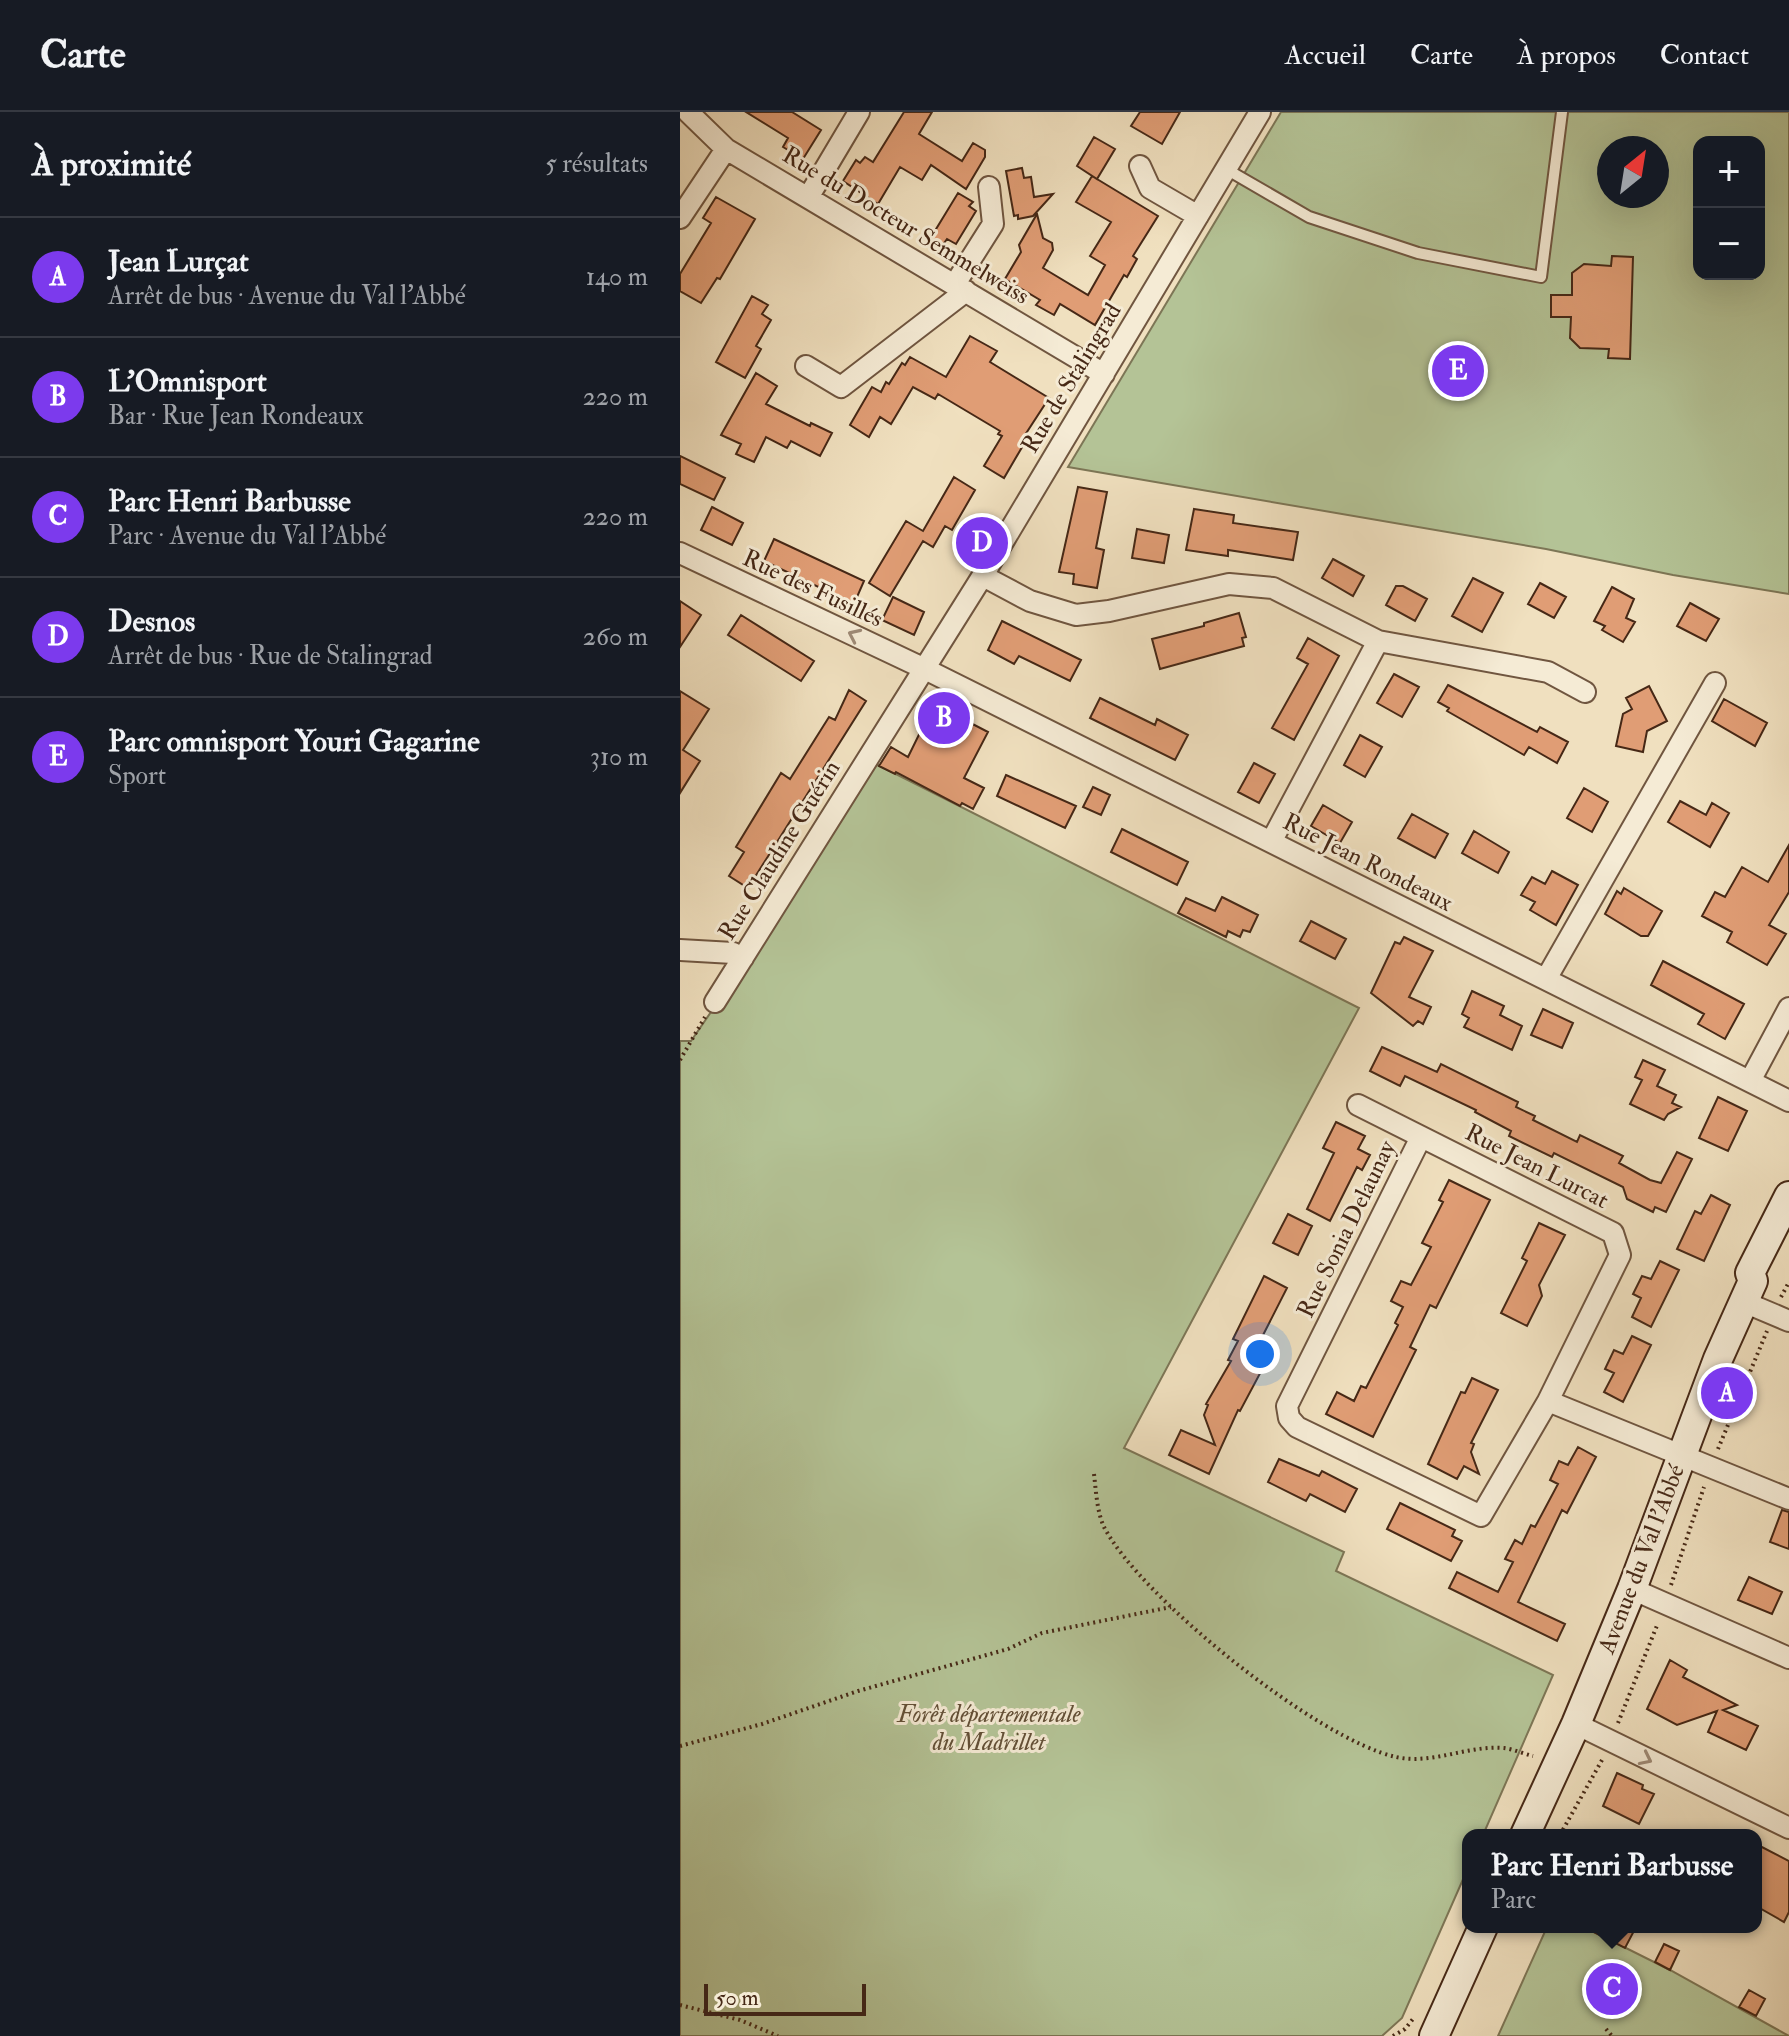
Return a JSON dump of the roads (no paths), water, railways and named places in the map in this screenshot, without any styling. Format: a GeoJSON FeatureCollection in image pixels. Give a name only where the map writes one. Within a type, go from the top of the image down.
{"type":"FeatureCollection","features":[{"type":"Feature","properties":{"kind":"main road","name":"Avenue du Val l'Abbé"},"geometry":{"type":"LineString","coordinates":[[1528,1829],[1576,1724],[1632,1589],[1718,1359],[1749,1292],[1750,1273],[1789,1196]]}},
{"type":"Feature","properties":{"kind":"main road","name":"Avenue du Val l'Abbé"},"geometry":{"type":"LineString","coordinates":[[1749,1292],[1763,1281],[1789,1237]]}},
{"type":"Feature","properties":{"kind":"main road"},"geometry":{"type":"LineString","coordinates":[[1434,2036],[1480,1933]]}},
{"type":"Feature","properties":{"kind":"street","name":"Rue du Docteur Semmelweiss"},"geometry":{"type":"LineString","coordinates":[[688,112],[726,149],[1104,374]]}},
{"type":"Feature","properties":{"kind":"street"},"geometry":{"type":"LineString","coordinates":[[809,196],[859,112]]}},
{"type":"Feature","properties":{"kind":"street","name":"Rue de Stalingrad"},"geometry":{"type":"LineString","coordinates":[[925,669],[1260,112]]}},
{"type":"Feature","properties":{"kind":"street"},"geometry":{"type":"LineString","coordinates":[[680,218],[726,149]]}},
{"type":"Feature","properties":{"kind":"street"},"geometry":{"type":"LineString","coordinates":[[1140,166],[1150,188],[1198,216]]}},
{"type":"Feature","properties":{"kind":"street"},"geometry":{"type":"LineString","coordinates":[[806,366],[841,387],[961,287],[993,224],[989,187]]}},
{"type":"Feature","properties":{"kind":"street","name":"Rue des Fusillés"},"geometry":{"type":"LineString","coordinates":[[680,553],[925,669]]}},
{"type":"Feature","properties":{"kind":"street"},"geometry":{"type":"LineString","coordinates":[[983,576],[1030,601],[1076,615],[1109,611],[1229,584],[1273,588],[1378,641],[1548,672],[1585,692]]}},
{"type":"Feature","properties":{"kind":"street"},"geometry":{"type":"LineString","coordinates":[[1271,842],[1378,641]]}},
{"type":"Feature","properties":{"kind":"street","name":"Rue Jean Rondeaux"},"geometry":{"type":"LineString","coordinates":[[925,669],[1789,1101]]}},
{"type":"Feature","properties":{"kind":"street","name":"Rue Claudine Guérin"},"geometry":{"type":"LineString","coordinates":[[715,1002],[925,669]]}},
{"type":"Feature","properties":{"kind":"street"},"geometry":{"type":"LineString","coordinates":[[1546,979],[1715,683]]}},
{"type":"Feature","properties":{"kind":"street"},"geometry":{"type":"LineString","coordinates":[[680,950],[733,953],[743,958]]}},
{"type":"Feature","properties":{"kind":"street"},"geometry":{"type":"LineString","coordinates":[[1750,1081],[1789,1008]]}},
{"type":"Feature","properties":{"kind":"street","name":"Rue Jean Lurcat"},"geometry":{"type":"LineString","coordinates":[[1358,1105],[1613,1233],[1620,1255],[1548,1401]]}},
{"type":"Feature","properties":{"kind":"street","name":"Rue Sonia Delaunay"},"geometry":{"type":"LineString","coordinates":[[1421,1137],[1287,1406],[1289,1418],[1297,1427],[1481,1516],[1548,1401]]}},
{"type":"Feature","properties":{"kind":"street"},"geometry":{"type":"LineString","coordinates":[[1749,1292],[1789,1321]]}},
{"type":"Feature","properties":{"kind":"street"},"geometry":{"type":"LineString","coordinates":[[1548,1401],[1789,1499]]}},
{"type":"Feature","properties":{"kind":"street"},"geometry":{"type":"LineString","coordinates":[[1632,1589],[1789,1658]]}},
{"type":"Feature","properties":{"kind":"street"},"geometry":{"type":"LineString","coordinates":[[1576,1724],[1789,1828]]}},
{"type":"Feature","properties":{"kind":"lane"},"geometry":{"type":"LineString","coordinates":[[1226,169],[1309,217],[1418,253],[1541,277],[1562,112]]}},
{"type":"Feature","properties":{"kind":"place","name":"Parc omnisport Youri Gagarine"},"geometry":{"type":"Point","coordinates":[1458,371]}},
{"type":"Feature","properties":{"kind":"place","name":"Desnos"},"geometry":{"type":"Point","coordinates":[982,543]}},
{"type":"Feature","properties":{"kind":"place","name":"L'Omnisport"},"geometry":{"type":"Point","coordinates":[944,718]}},
{"type":"Feature","properties":{"kind":"place","name":"Jean Lurçat"},"geometry":{"type":"Point","coordinates":[1727,1393]}},
{"type":"Feature","properties":{"kind":"place","name":"Parc Henri Barbusse"},"geometry":{"type":"Point","coordinates":[1612,1989]}},
{"type":"Feature","properties":{"kind":"park label","name":"Forêt départementale du Madrillet"},"geometry":{"type":"Point","coordinates":[989,1728]}}]}
